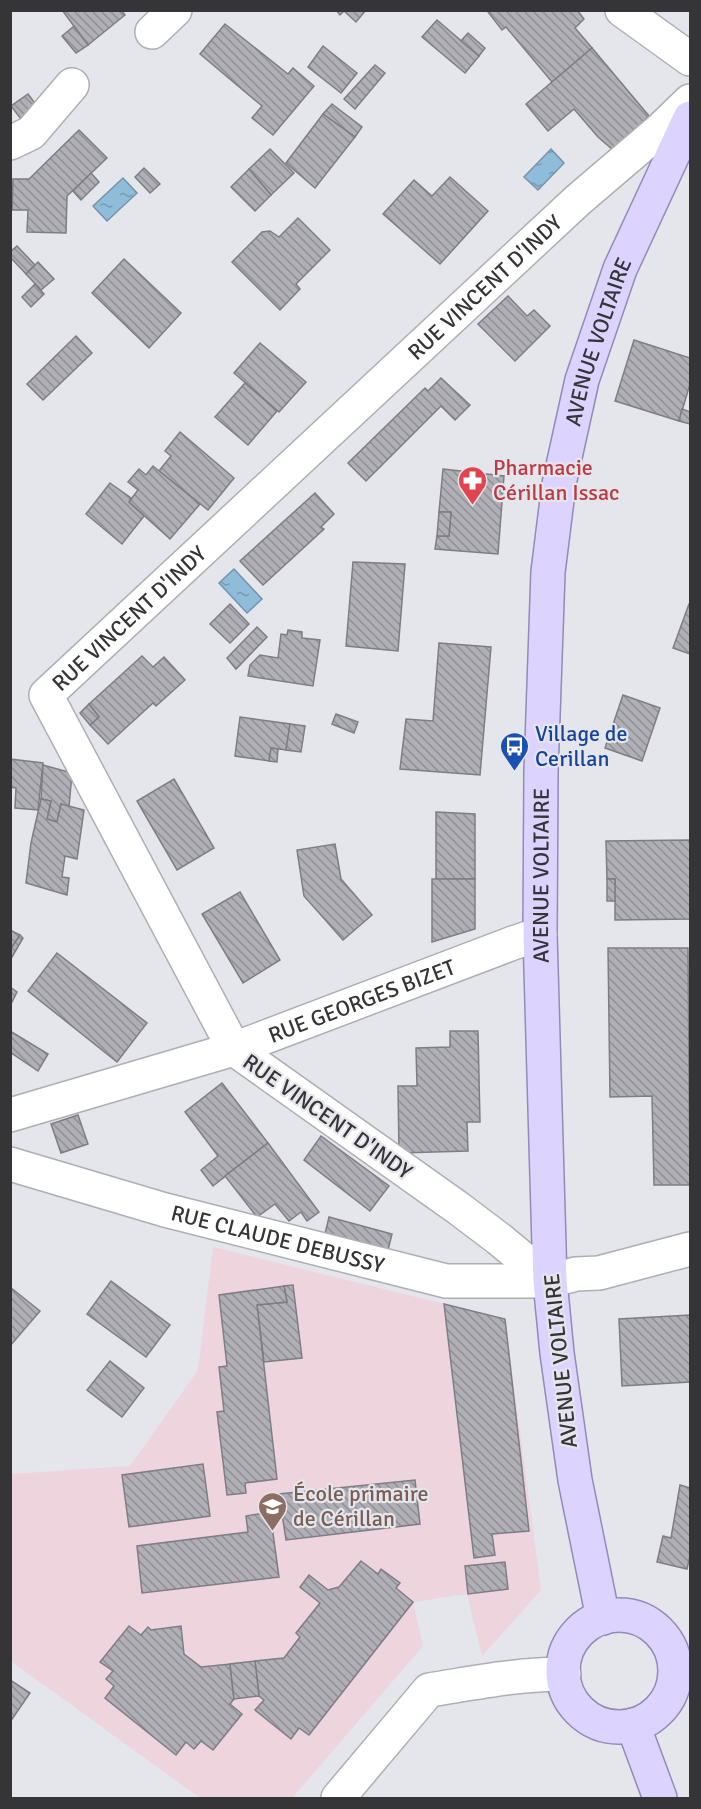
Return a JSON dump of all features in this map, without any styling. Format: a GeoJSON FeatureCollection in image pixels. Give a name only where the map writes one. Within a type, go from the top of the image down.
{"type":"FeatureCollection","features":[{"type":"Feature","properties":{"kind":"main road","name":"AVENUE VOLTAIRE"},"geometry":{"type":"LineString","coordinates":[[603,1618],[574,1480],[550,1281],[540,934],[541,784],[548,572],[559,483],[582,380],[620,270],[690,118]]}},
{"type":"Feature","properties":{"kind":"main road"},"geometry":{"type":"LineString","coordinates":[[614,1615],[631,1616],[646,1622],[659,1632],[669,1646],[674,1661],[675,1679],[670,1696],[646,1721],[612,1727],[595,1722],[580,1712],[569,1696],[563,1678],[564,1659],[572,1642],[584,1628],[603,1618],[614,1615]]}},
{"type":"Feature","properties":{"kind":"main road"},"geometry":{"type":"LineString","coordinates":[[633,1725],[660,1798]]}},
{"type":"Feature","properties":{"kind":"street"},"geometry":{"type":"LineString","coordinates":[[622,10],[690,59]]}},
{"type":"Feature","properties":{"kind":"street"},"geometry":{"type":"LineString","coordinates":[[10,143],[31,133],[72,85]]}},
{"type":"Feature","properties":{"kind":"street","name":"RUE VINCENT D'INDY"},"geometry":{"type":"LineString","coordinates":[[550,1281],[476,1221],[234,1049],[46,695],[578,200],[660,130],[690,101]]}},
{"type":"Feature","properties":{"kind":"street","name":"RUE GEORGES BIZET"},"geometry":{"type":"LineString","coordinates":[[10,1115],[234,1049],[540,934]]}},
{"type":"Feature","properties":{"kind":"street","name":"RUE CLAUDE DEBUSSY"},"geometry":{"type":"LineString","coordinates":[[10,1164],[165,1210],[446,1281],[550,1281],[576,1274],[599,1273],[690,1249]]}},
{"type":"Feature","properties":{"kind":"street"},"geometry":{"type":"LineString","coordinates":[[338,1798],[429,1690],[527,1675],[564,1674]]}},
{"type":"Feature","properties":{"kind":"shaded area","name":"École primaire de Cérillan"},"geometry":{"type":"Polygon","coordinates":[[[213,1247],[505,1319],[541,1590],[482,1656],[467,1594],[413,1602],[423,1646],[292,1798],[200,1798],[11,1661],[11,1474],[130,1466],[198,1370],[213,1247]]]}},
{"type":"Feature","properties":{"kind":"water"},"geometry":{"type":"Polygon","coordinates":[[[551,149],[564,163],[538,190],[524,177],[551,149]]]}},
{"type":"Feature","properties":{"kind":"water"},"geometry":{"type":"Polygon","coordinates":[[[123,178],[137,193],[107,221],[93,206],[123,178]]]}},
{"type":"Feature","properties":{"kind":"water"},"geometry":{"type":"Polygon","coordinates":[[[234,569],[262,599],[247,613],[219,583],[234,569]]]}},
{"type":"Feature","properties":{"kind":"building"},"geometry":{"type":"Polygon","coordinates":[[[62,10],[121,10],[125,15],[88,45],[62,10]]]}},
{"type":"Feature","properties":{"kind":"building"},"geometry":{"type":"Polygon","coordinates":[[[336,10],[366,10],[356,22],[344,11],[340,15],[336,10]]]}},
{"type":"Feature","properties":{"kind":"building"},"geometry":{"type":"Polygon","coordinates":[[[489,10],[577,10],[584,19],[575,28],[592,48],[552,82],[506,27],[502,30],[488,12],[489,10]]]}},
{"type":"Feature","properties":{"kind":"building"},"geometry":{"type":"Polygon","coordinates":[[[437,20],[479,56],[465,73],[422,37],[437,20]]]}},
{"type":"Feature","properties":{"kind":"building"},"geometry":{"type":"Polygon","coordinates":[[[225,24],[288,74],[293,68],[314,86],[273,135],[252,118],[262,106],[200,54],[225,24]]]}},
{"type":"Feature","properties":{"kind":"building"},"geometry":{"type":"Polygon","coordinates":[[[74,26],[88,45],[76,53],[62,36],[74,26]]]}},
{"type":"Feature","properties":{"kind":"building"},"geometry":{"type":"Polygon","coordinates":[[[468,33],[485,48],[479,56],[461,41],[468,33]]]}},
{"type":"Feature","properties":{"kind":"building"},"geometry":{"type":"Polygon","coordinates":[[[323,46],[357,73],[341,93],[308,67],[323,46]]]}},
{"type":"Feature","properties":{"kind":"building"},"geometry":{"type":"Polygon","coordinates":[[[592,48],[649,116],[613,150],[598,137],[574,109],[548,131],[526,104],[592,48]]]}},
{"type":"Feature","properties":{"kind":"building"},"geometry":{"type":"Polygon","coordinates":[[[375,65],[385,73],[355,109],[344,99],[375,65]]]}},
{"type":"Feature","properties":{"kind":"building"},"geometry":{"type":"Polygon","coordinates":[[[28,94],[40,110],[24,123],[11,106],[28,94]]]}},
{"type":"Feature","properties":{"kind":"building"},"geometry":{"type":"Polygon","coordinates":[[[332,104],[362,127],[355,137],[323,114],[332,104]]]}},
{"type":"Feature","properties":{"kind":"building"},"geometry":{"type":"Polygon","coordinates":[[[323,114],[355,137],[315,188],[286,163],[323,114]]]}},
{"type":"Feature","properties":{"kind":"building"},"geometry":{"type":"Polygon","coordinates":[[[79,130],[107,158],[67,196],[66,233],[27,232],[28,210],[12,210],[13,179],[29,179],[79,130]]]}},
{"type":"Feature","properties":{"kind":"building"},"geometry":{"type":"Polygon","coordinates":[[[270,149],[294,173],[271,195],[249,169],[270,149]]]}},
{"type":"Feature","properties":{"kind":"building"},"geometry":{"type":"Polygon","coordinates":[[[144,168],[160,184],[150,193],[135,177],[144,168]]]}},
{"type":"Feature","properties":{"kind":"building"},"geometry":{"type":"Polygon","coordinates":[[[249,169],[271,195],[255,211],[231,187],[249,169]]]}},
{"type":"Feature","properties":{"kind":"building"},"geometry":{"type":"Polygon","coordinates":[[[91,173],[99,182],[81,200],[73,191],[91,173]]]}},
{"type":"Feature","properties":{"kind":"building"},"geometry":{"type":"Polygon","coordinates":[[[450,177],[488,211],[440,264],[383,214],[414,180],[432,196],[450,177]]]}},
{"type":"Feature","properties":{"kind":"building"},"geometry":{"type":"Polygon","coordinates":[[[298,218],[330,250],[296,284],[300,289],[280,310],[232,262],[262,232],[270,231],[279,237],[298,218]]]}},
{"type":"Feature","properties":{"kind":"building"},"geometry":{"type":"Polygon","coordinates":[[[17,246],[35,265],[26,274],[10,257],[10,252],[17,246]]]}},
{"type":"Feature","properties":{"kind":"building"},"geometry":{"type":"Polygon","coordinates":[[[124,259],[181,313],[149,348],[92,293],[124,259]]]}},
{"type":"Feature","properties":{"kind":"building"},"geometry":{"type":"Polygon","coordinates":[[[38,262],[54,279],[41,290],[26,274],[38,262]]]}},
{"type":"Feature","properties":{"kind":"building"},"geometry":{"type":"Polygon","coordinates":[[[35,284],[44,294],[31,307],[22,297],[35,284]]]}},
{"type":"Feature","properties":{"kind":"building"},"geometry":{"type":"Polygon","coordinates":[[[508,296],[527,316],[534,310],[550,326],[515,361],[478,324],[508,296]]]}},
{"type":"Feature","properties":{"kind":"building"},"geometry":{"type":"Polygon","coordinates":[[[76,336],[92,353],[43,400],[27,384],[76,336]]]}},
{"type":"Feature","properties":{"kind":"building"},"geometry":{"type":"Polygon","coordinates":[[[634,340],[690,358],[690,384],[679,421],[615,401],[634,340]]]}},
{"type":"Feature","properties":{"kind":"building"},"geometry":{"type":"Polygon","coordinates":[[[260,343],[306,382],[279,412],[234,373],[260,343]]]}},
{"type":"Feature","properties":{"kind":"building"},"geometry":{"type":"Polygon","coordinates":[[[441,378],[470,405],[455,420],[441,406],[366,481],[348,463],[425,388],[428,391],[441,378]]]}},
{"type":"Feature","properties":{"kind":"building"},"geometry":{"type":"Polygon","coordinates":[[[245,383],[277,411],[248,445],[215,417],[245,383]]]}},
{"type":"Feature","properties":{"kind":"building"},"geometry":{"type":"Polygon","coordinates":[[[682,409],[690,412],[690,424],[679,421],[682,409]]]}},
{"type":"Feature","properties":{"kind":"building"},"geometry":{"type":"Polygon","coordinates":[[[180,432],[234,478],[208,510],[159,471],[171,456],[165,451],[180,432]]]}},
{"type":"Feature","properties":{"kind":"building"},"geometry":{"type":"Polygon","coordinates":[[[153,466],[200,504],[170,539],[129,502],[138,490],[128,482],[139,469],[146,475],[153,466]]]}},
{"type":"Feature","properties":{"kind":"building"},"geometry":{"type":"Polygon","coordinates":[[[443,469],[504,476],[498,554],[435,549],[437,536],[449,536],[451,512],[439,512],[443,469]]]}},
{"type":"Feature","properties":{"kind":"building"},"geometry":{"type":"Polygon","coordinates":[[[110,483],[131,498],[129,502],[144,516],[122,544],[86,514],[110,483]]]}},
{"type":"Feature","properties":{"kind":"building"},"geometry":{"type":"Polygon","coordinates":[[[315,493],[334,514],[321,527],[324,529],[263,585],[240,561],[315,493]]]}},
{"type":"Feature","properties":{"kind":"building"},"geometry":{"type":"Polygon","coordinates":[[[439,512],[451,512],[449,536],[437,536],[439,512]]]}},
{"type":"Feature","properties":{"kind":"building"},"geometry":{"type":"Polygon","coordinates":[[[353,562],[405,564],[398,651],[346,646],[353,562]]]}},
{"type":"Feature","properties":{"kind":"building"},"geometry":{"type":"Polygon","coordinates":[[[230,604],[249,624],[230,643],[210,624],[230,604]]]}},
{"type":"Feature","properties":{"kind":"building"},"geometry":{"type":"Polygon","coordinates":[[[690,604],[690,654],[673,648],[690,604]]]}},
{"type":"Feature","properties":{"kind":"building"},"geometry":{"type":"Polygon","coordinates":[[[257,627],[267,637],[236,669],[227,658],[257,627]]]}},
{"type":"Feature","properties":{"kind":"building"},"geometry":{"type":"Polygon","coordinates":[[[288,630],[302,632],[302,638],[320,640],[313,686],[248,676],[250,665],[260,655],[278,658],[281,634],[287,635],[288,630]]]}},
{"type":"Feature","properties":{"kind":"building"},"geometry":{"type":"Polygon","coordinates":[[[439,643],[491,647],[480,775],[400,769],[406,719],[433,721],[439,643]]]}},
{"type":"Feature","properties":{"kind":"building"},"geometry":{"type":"Polygon","coordinates":[[[142,656],[153,667],[164,657],[185,680],[156,706],[153,703],[108,744],[90,725],[99,717],[89,704],[142,656]]]}},
{"type":"Feature","properties":{"kind":"building"},"geometry":{"type":"Polygon","coordinates":[[[623,695],[660,708],[642,761],[605,748],[623,695]]]}},
{"type":"Feature","properties":{"kind":"building"},"geometry":{"type":"Polygon","coordinates":[[[89,704],[99,717],[90,725],[80,713],[89,704]]]}},
{"type":"Feature","properties":{"kind":"building"},"geometry":{"type":"Polygon","coordinates":[[[336,714],[358,722],[354,733],[332,724],[336,714]]]}},
{"type":"Feature","properties":{"kind":"building"},"geometry":{"type":"Polygon","coordinates":[[[240,717],[290,724],[286,750],[271,748],[269,761],[235,756],[240,717]]]}},
{"type":"Feature","properties":{"kind":"building"},"geometry":{"type":"Polygon","coordinates":[[[290,724],[305,726],[301,752],[286,750],[290,724]]]}},
{"type":"Feature","properties":{"kind":"building"},"geometry":{"type":"Polygon","coordinates":[[[271,748],[278,749],[277,762],[269,761],[271,748]]]}},
{"type":"Feature","properties":{"kind":"building"},"geometry":{"type":"Polygon","coordinates":[[[10,759],[43,763],[38,810],[15,808],[16,788],[10,787],[10,759]]]}},
{"type":"Feature","properties":{"kind":"building"},"geometry":{"type":"Polygon","coordinates":[[[43,765],[72,773],[69,807],[61,804],[57,822],[47,819],[51,801],[41,799],[43,765]]]}},
{"type":"Feature","properties":{"kind":"building"},"geometry":{"type":"Polygon","coordinates":[[[174,779],[214,848],[177,870],[137,801],[174,779]]]}},
{"type":"Feature","properties":{"kind":"building"},"geometry":{"type":"Polygon","coordinates":[[[41,799],[51,801],[47,819],[57,822],[61,804],[84,810],[77,859],[65,856],[62,877],[69,878],[67,895],[26,883],[31,843],[41,799]]]}},
{"type":"Feature","properties":{"kind":"building"},"geometry":{"type":"Polygon","coordinates":[[[436,812],[475,814],[475,879],[436,879],[436,812]]]}},
{"type":"Feature","properties":{"kind":"building"},"geometry":{"type":"Polygon","coordinates":[[[690,840],[690,919],[615,920],[615,879],[607,879],[606,841],[690,840]]]}},
{"type":"Feature","properties":{"kind":"building"},"geometry":{"type":"Polygon","coordinates":[[[335,844],[341,879],[372,915],[343,940],[304,896],[297,850],[335,844]]]}},
{"type":"Feature","properties":{"kind":"building"},"geometry":{"type":"Polygon","coordinates":[[[432,879],[475,879],[475,929],[432,942],[432,879]]]}},
{"type":"Feature","properties":{"kind":"building"},"geometry":{"type":"Polygon","coordinates":[[[607,879],[615,879],[615,901],[607,901],[607,879]]]}},
{"type":"Feature","properties":{"kind":"building"},"geometry":{"type":"Polygon","coordinates":[[[240,892],[280,960],[243,983],[202,914],[240,892]]]}},
{"type":"Feature","properties":{"kind":"building"},"geometry":{"type":"Polygon","coordinates":[[[10,930],[20,935],[10,950],[10,930]]]}},
{"type":"Feature","properties":{"kind":"building"},"geometry":{"type":"Polygon","coordinates":[[[20,935],[23,938],[12,957],[10,950],[20,935]]]}},
{"type":"Feature","properties":{"kind":"building"},"geometry":{"type":"Polygon","coordinates":[[[608,948],[688,948],[690,1185],[654,1185],[652,1096],[610,1097],[608,948]]]}},
{"type":"Feature","properties":{"kind":"building"},"geometry":{"type":"Polygon","coordinates":[[[57,953],[147,1023],[117,1062],[28,991],[57,953]]]}},
{"type":"Feature","properties":{"kind":"building"},"geometry":{"type":"Polygon","coordinates":[[[10,987],[17,992],[10,1006],[10,987]]]}},
{"type":"Feature","properties":{"kind":"building"},"geometry":{"type":"Polygon","coordinates":[[[10,1031],[48,1054],[38,1071],[10,1052],[10,1031]]]}},
{"type":"Feature","properties":{"kind":"building"},"geometry":{"type":"Polygon","coordinates":[[[450,1031],[478,1031],[480,1122],[467,1122],[468,1151],[399,1153],[398,1086],[417,1086],[416,1048],[450,1047],[450,1031]]]}},
{"type":"Feature","properties":{"kind":"building"},"geometry":{"type":"Polygon","coordinates":[[[222,1083],[268,1143],[213,1186],[201,1170],[218,1156],[185,1112],[222,1083]]]}},
{"type":"Feature","properties":{"kind":"building"},"geometry":{"type":"Polygon","coordinates":[[[78,1115],[88,1144],[61,1153],[51,1124],[78,1115]]]}},
{"type":"Feature","properties":{"kind":"building"},"geometry":{"type":"Polygon","coordinates":[[[321,1136],[389,1186],[370,1211],[304,1160],[321,1136]]]}},
{"type":"Feature","properties":{"kind":"building"},"geometry":{"type":"Polygon","coordinates":[[[268,1143],[319,1212],[307,1221],[301,1212],[289,1221],[275,1204],[257,1217],[225,1176],[268,1143]]]}},
{"type":"Feature","properties":{"kind":"building"},"geometry":{"type":"Polygon","coordinates":[[[329,1217],[392,1234],[388,1250],[325,1234],[329,1217]]]}},
{"type":"Feature","properties":{"kind":"building"},"geometry":{"type":"Polygon","coordinates":[[[111,1281],[170,1325],[146,1357],[87,1314],[111,1281]]]}},
{"type":"Feature","properties":{"kind":"building"},"geometry":{"type":"Polygon","coordinates":[[[293,1285],[302,1358],[264,1362],[257,1305],[287,1302],[284,1286],[293,1285]]]}},
{"type":"Feature","properties":{"kind":"building"},"geometry":{"type":"Polygon","coordinates":[[[284,1286],[287,1302],[257,1305],[277,1479],[245,1483],[246,1493],[227,1495],[217,1412],[224,1411],[219,1367],[227,1366],[219,1295],[284,1286]]]}},
{"type":"Feature","properties":{"kind":"building"},"geometry":{"type":"Polygon","coordinates":[[[10,1287],[40,1311],[10,1346],[10,1287]]]}},
{"type":"Feature","properties":{"kind":"building"},"geometry":{"type":"Polygon","coordinates":[[[444,1304],[505,1319],[529,1531],[492,1534],[495,1555],[474,1558],[444,1304]]]}},
{"type":"Feature","properties":{"kind":"building"},"geometry":{"type":"Polygon","coordinates":[[[690,1315],[690,1382],[622,1386],[619,1319],[690,1315]]]}},
{"type":"Feature","properties":{"kind":"building"},"geometry":{"type":"Polygon","coordinates":[[[110,1361],[144,1388],[122,1417],[87,1390],[110,1361]]]}},
{"type":"Feature","properties":{"kind":"building"},"geometry":{"type":"Polygon","coordinates":[[[203,1464],[210,1516],[129,1527],[122,1475],[203,1464]]]}},
{"type":"Feature","properties":{"kind":"building"},"geometry":{"type":"Polygon","coordinates":[[[415,1480],[420,1524],[286,1540],[279,1494],[415,1480]]]}},
{"type":"Feature","properties":{"kind":"building"},"geometry":{"type":"Polygon","coordinates":[[[680,1485],[690,1488],[690,1556],[687,1569],[657,1562],[663,1536],[671,1538],[680,1485]]]}},
{"type":"Feature","properties":{"kind":"building"},"geometry":{"type":"Polygon","coordinates":[[[270,1512],[279,1577],[142,1593],[137,1546],[248,1532],[246,1516],[270,1512]]]}},
{"type":"Feature","properties":{"kind":"building"},"geometry":{"type":"Polygon","coordinates":[[[361,1561],[378,1574],[381,1569],[400,1583],[396,1588],[413,1602],[309,1735],[299,1728],[291,1739],[255,1710],[264,1700],[259,1696],[255,1661],[284,1658],[300,1637],[296,1633],[320,1603],[300,1587],[309,1575],[328,1590],[339,1587],[361,1561]]]}},
{"type":"Feature","properties":{"kind":"building"},"geometry":{"type":"Polygon","coordinates":[[[505,1562],[508,1589],[468,1594],[465,1566],[505,1562]]]}},
{"type":"Feature","properties":{"kind":"building"},"geometry":{"type":"Polygon","coordinates":[[[129,1626],[141,1635],[148,1627],[151,1630],[181,1626],[184,1654],[201,1667],[230,1664],[234,1699],[230,1704],[242,1714],[213,1750],[201,1741],[194,1749],[186,1742],[176,1755],[105,1698],[114,1686],[106,1679],[113,1671],[100,1662],[129,1626]]]}},
{"type":"Feature","properties":{"kind":"building"},"geometry":{"type":"Polygon","coordinates":[[[255,1661],[259,1696],[234,1699],[230,1664],[255,1661]]]}},
{"type":"Feature","properties":{"kind":"building"},"geometry":{"type":"Polygon","coordinates":[[[10,1680],[30,1693],[10,1722],[10,1680]]]}},
{"type":"Feature","properties":{"kind":"place","name":"Pharmacie Cérillan Issac"},"geometry":{"type":"Point","coordinates":[472,506]}},
{"type":"Feature","properties":{"kind":"place","name":"Village de Cerillan"},"geometry":{"type":"Point","coordinates":[514,772]}},
{"type":"Feature","properties":{"kind":"place","name":"École primaire de Cérillan"},"geometry":{"type":"Point","coordinates":[272,1532]}}]}
